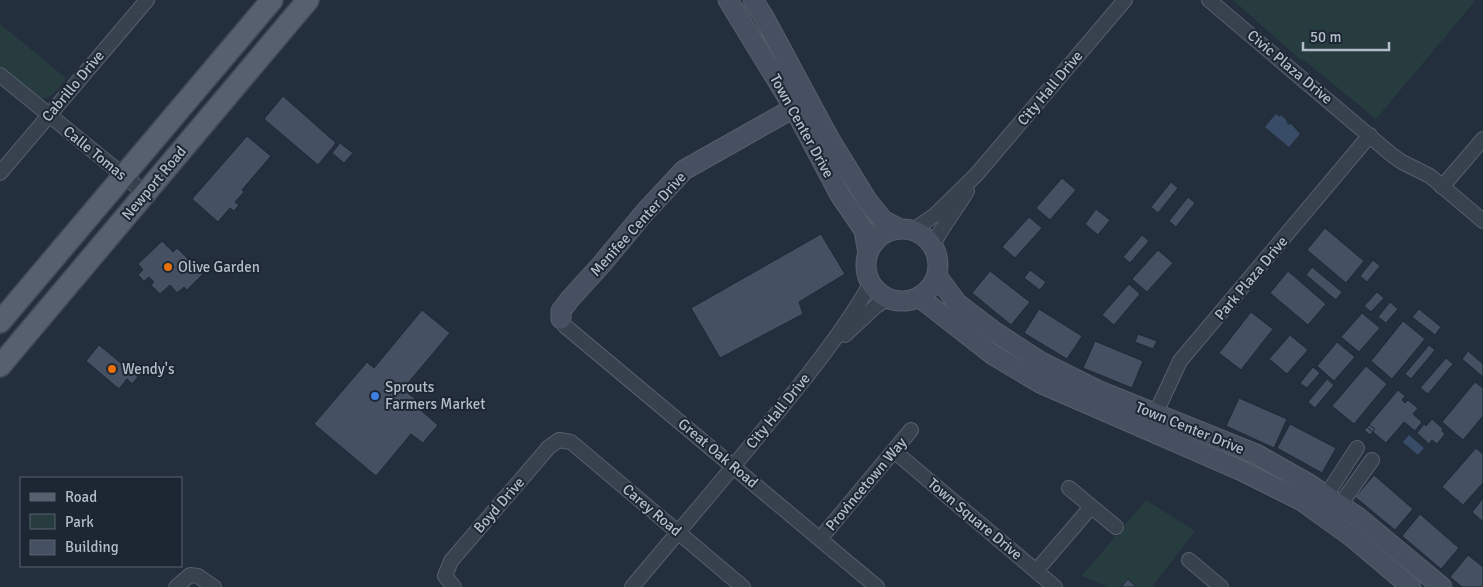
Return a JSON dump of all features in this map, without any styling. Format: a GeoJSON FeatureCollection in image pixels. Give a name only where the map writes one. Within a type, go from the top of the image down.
{"type":"FeatureCollection","features":[{"type":"Feature","properties":{"kind":"main road","name":"Newport Road"},"geometry":{"type":"LineString","coordinates":[[0,322],[272,0]]}},
{"type":"Feature","properties":{"kind":"main road","name":"Newport Road"},"geometry":{"type":"LineString","coordinates":[[0,366],[308,0]]}},
{"type":"Feature","properties":{"kind":"street","name":"Cabrillo Drive"},"geometry":{"type":"LineString","coordinates":[[0,173],[147,0]]}},
{"type":"Feature","properties":{"kind":"street","name":"Town Center Drive"},"geometry":{"type":"LineString","coordinates":[[728,0],[801,104],[829,138],[867,200],[883,220],[922,234],[933,245]]}},
{"type":"Feature","properties":{"kind":"street","name":"Town Center Drive"},"geometry":{"type":"LineString","coordinates":[[753,0],[764,17],[840,195],[864,230],[868,254],[867,271],[872,283]]}},
{"type":"Feature","properties":{"kind":"street","name":"City Hall Drive"},"geometry":{"type":"LineString","coordinates":[[906,229],[935,215],[976,176],[1125,0]]}},
{"type":"Feature","properties":{"kind":"street","name":"Civic Plaza Drive"},"geometry":{"type":"LineString","coordinates":[[1210,0],[1402,162],[1430,176],[1483,221]]}},
{"type":"Feature","properties":{"kind":"street","name":"Calle Tomas"},"geometry":{"type":"LineString","coordinates":[[0,75],[145,193]]}},
{"type":"Feature","properties":{"kind":"street","name":"Menifee Center Drive"},"geometry":{"type":"LineString","coordinates":[[561,318],[561,311],[570,299],[684,170],[801,104]]}},
{"type":"Feature","properties":{"kind":"street","name":"Park Plaza Drive"},"geometry":{"type":"LineString","coordinates":[[1151,422],[1180,361],[1370,135]]}},
{"type":"Feature","properties":{"kind":"street"},"geometry":{"type":"LineString","coordinates":[[1442,187],[1483,139]]}},
{"type":"Feature","properties":{"kind":"street","name":"City Hall Drive"},"geometry":{"type":"LineString","coordinates":[[933,245],[940,229],[957,208],[976,176]]}},
{"type":"Feature","properties":{"kind":"street"},"geometry":{"type":"LineString","coordinates":[[868,254],[880,236],[889,231],[906,229]]}},
{"type":"Feature","properties":{"kind":"street"},"geometry":{"type":"LineString","coordinates":[[872,283],[879,292],[888,298],[904,301],[919,297],[928,290],[937,276],[938,260],[933,245]]}},
{"type":"Feature","properties":{"kind":"street","name":"Town Center Drive"},"geometry":{"type":"LineString","coordinates":[[937,276],[957,303],[995,332],[1041,362],[1097,390],[1151,422],[1240,470],[1302,501],[1352,537],[1411,587]]}},
{"type":"Feature","properties":{"kind":"street","name":"City Hall Drive"},"geometry":{"type":"LineString","coordinates":[[632,587],[734,466],[823,356],[860,304],[872,283]]}},
{"type":"Feature","properties":{"kind":"street","name":"Town Center Drive"},"geometry":{"type":"LineString","coordinates":[[919,297],[993,355],[1040,383],[1151,422],[1256,454],[1333,500],[1359,518],[1442,587]]}},
{"type":"Feature","properties":{"kind":"street","name":"City Hall Drive"},"geometry":{"type":"LineString","coordinates":[[823,356],[876,306],[888,298]]}},
{"type":"Feature","properties":{"kind":"street","name":"Great Oak Road"},"geometry":{"type":"LineString","coordinates":[[561,318],[566,326],[877,587]]}},
{"type":"Feature","properties":{"kind":"street","name":"Provincetown Way"},"geometry":{"type":"LineString","coordinates":[[820,539],[911,430]]}},
{"type":"Feature","properties":{"kind":"street","name":"Carey Road"},"geometry":{"type":"LineString","coordinates":[[559,440],[571,442],[743,587]]}},
{"type":"Feature","properties":{"kind":"street","name":"Boyd Drive"},"geometry":{"type":"LineString","coordinates":[[454,587],[445,576],[451,561],[549,447],[559,440]]}},
{"type":"Feature","properties":{"kind":"street"},"geometry":{"type":"LineString","coordinates":[[1322,516],[1333,500],[1357,448]]}},
{"type":"Feature","properties":{"kind":"street","name":"Town Square Drive"},"geometry":{"type":"LineString","coordinates":[[894,451],[1055,587]]}},
{"type":"Feature","properties":{"kind":"street"},"geometry":{"type":"LineString","coordinates":[[1333,500],[1372,460]]}},
{"type":"Feature","properties":{"kind":"street"},"geometry":{"type":"LineString","coordinates":[[1069,488],[1116,527]]}},
{"type":"Feature","properties":{"kind":"street"},"geometry":{"type":"LineString","coordinates":[[1036,571],[1091,507]]}},
{"type":"Feature","properties":{"kind":"street"},"geometry":{"type":"LineString","coordinates":[[1189,560],[1206,582],[1221,587]]}},
{"type":"Feature","properties":{"kind":"street"},"geometry":{"type":"LineString","coordinates":[[176,587],[190,575],[198,576],[214,587]]}},
{"type":"Feature","properties":{"kind":"green space"},"geometry":{"type":"Polygon","coordinates":[[[1233,0],[1476,0],[1376,119],[1304,60],[1301,60],[1233,0]]]}},
{"type":"Feature","properties":{"kind":"green space"},"geometry":{"type":"Polygon","coordinates":[[[0,24],[66,78],[51,96],[37,98],[0,68],[0,24]]]}},
{"type":"Feature","properties":{"kind":"green space"},"geometry":{"type":"Polygon","coordinates":[[[1146,500],[1195,531],[1152,587],[1108,587],[1082,576],[1146,500]]]}},
{"type":"Feature","properties":{"kind":"water"},"geometry":{"type":"Polygon","coordinates":[[[1276,114],[1280,117],[1281,115],[1300,134],[1289,147],[1265,127],[1276,114]]]}},
{"type":"Feature","properties":{"kind":"water"},"geometry":{"type":"Polygon","coordinates":[[[1409,435],[1424,448],[1418,455],[1403,442],[1409,435]]]}},
{"type":"Feature","properties":{"kind":"building"},"geometry":{"type":"Polygon","coordinates":[[[283,96],[336,143],[318,165],[264,119],[283,96]]]}},
{"type":"Feature","properties":{"kind":"building"},"geometry":{"type":"Polygon","coordinates":[[[247,136],[271,156],[242,190],[244,192],[235,202],[239,205],[234,211],[230,208],[218,222],[192,199],[247,136]]]}},
{"type":"Feature","properties":{"kind":"building"},"geometry":{"type":"Polygon","coordinates":[[[340,143],[353,153],[344,163],[332,153],[340,143]]]}},
{"type":"Feature","properties":{"kind":"building"},"geometry":{"type":"Polygon","coordinates":[[[1062,178],[1076,190],[1050,220],[1036,208],[1062,178]]]}},
{"type":"Feature","properties":{"kind":"building"},"geometry":{"type":"Polygon","coordinates":[[[1171,182],[1178,188],[1158,213],[1151,207],[1171,182]]]}},
{"type":"Feature","properties":{"kind":"building"},"geometry":{"type":"Polygon","coordinates":[[[1188,197],[1195,203],[1176,227],[1169,221],[1188,197]]]}},
{"type":"Feature","properties":{"kind":"building"},"geometry":{"type":"Polygon","coordinates":[[[1096,209],[1110,220],[1098,235],[1085,224],[1096,209]]]}},
{"type":"Feature","properties":{"kind":"building"},"geometry":{"type":"Polygon","coordinates":[[[1029,217],[1042,228],[1015,258],[1002,247],[1029,217]]]}},
{"type":"Feature","properties":{"kind":"building"},"geometry":{"type":"Polygon","coordinates":[[[1325,228],[1364,261],[1346,283],[1307,250],[1325,228]]]}},
{"type":"Feature","properties":{"kind":"building"},"geometry":{"type":"Polygon","coordinates":[[[821,234],[845,274],[799,302],[803,314],[720,358],[691,308],[821,234]]]}},
{"type":"Feature","properties":{"kind":"building"},"geometry":{"type":"Polygon","coordinates":[[[1142,235],[1149,241],[1130,263],[1123,257],[1142,235]]]}},
{"type":"Feature","properties":{"kind":"building","name":"Olive Garden"},"geometry":{"type":"Polygon","coordinates":[[[162,241],[173,252],[177,248],[203,274],[187,290],[184,287],[177,293],[170,285],[160,294],[151,285],[154,282],[149,277],[144,281],[138,275],[143,270],[138,264],[162,241]]]}},
{"type":"Feature","properties":{"kind":"building"},"geometry":{"type":"Polygon","coordinates":[[[1158,250],[1173,263],[1147,292],[1132,279],[1158,250]]]}},
{"type":"Feature","properties":{"kind":"building"},"geometry":{"type":"Polygon","coordinates":[[[1373,260],[1380,266],[1367,282],[1360,276],[1373,260]]]}},
{"type":"Feature","properties":{"kind":"building"},"geometry":{"type":"Polygon","coordinates":[[[1312,267],[1342,292],[1336,300],[1306,275],[1312,267]]]}},
{"type":"Feature","properties":{"kind":"building"},"geometry":{"type":"Polygon","coordinates":[[[1030,270],[1046,282],[1040,290],[1024,278],[1030,270]]]}},
{"type":"Feature","properties":{"kind":"building"},"geometry":{"type":"Polygon","coordinates":[[[990,271],[1030,302],[1011,325],[972,293],[990,271]]]}},
{"type":"Feature","properties":{"kind":"building"},"geometry":{"type":"Polygon","coordinates":[[[1288,271],[1326,304],[1308,325],[1270,293],[1288,271]]]}},
{"type":"Feature","properties":{"kind":"building"},"geometry":{"type":"Polygon","coordinates":[[[1129,284],[1140,294],[1114,325],[1102,315],[1129,284]]]}},
{"type":"Feature","properties":{"kind":"building"},"geometry":{"type":"Polygon","coordinates":[[[1377,292],[1384,298],[1371,312],[1364,306],[1377,292]]]}},
{"type":"Feature","properties":{"kind":"building"},"geometry":{"type":"Polygon","coordinates":[[[1390,302],[1398,309],[1386,323],[1378,317],[1390,302]]]}},
{"type":"Feature","properties":{"kind":"building"},"geometry":{"type":"Polygon","coordinates":[[[1039,309],[1082,336],[1067,359],[1024,333],[1039,309]]]}},
{"type":"Feature","properties":{"kind":"building"},"geometry":{"type":"Polygon","coordinates":[[[1419,309],[1441,327],[1435,335],[1412,317],[1419,309]]]}},
{"type":"Feature","properties":{"kind":"building","name":"Sprouts Farmers Market"},"geometry":{"type":"Polygon","coordinates":[[[422,310],[450,333],[403,389],[420,403],[417,407],[438,425],[423,443],[411,434],[376,476],[314,424],[367,362],[374,368],[422,310]]]}},
{"type":"Feature","properties":{"kind":"building"},"geometry":{"type":"Polygon","coordinates":[[[1251,312],[1273,329],[1241,370],[1219,353],[1251,312]]]}},
{"type":"Feature","properties":{"kind":"building"},"geometry":{"type":"Polygon","coordinates":[[[1362,313],[1380,328],[1359,352],[1341,337],[1362,313]]]}},
{"type":"Feature","properties":{"kind":"building"},"geometry":{"type":"Polygon","coordinates":[[[1403,321],[1425,339],[1392,379],[1371,361],[1403,321]]]}},
{"type":"Feature","properties":{"kind":"building"},"geometry":{"type":"Polygon","coordinates":[[[1138,334],[1157,341],[1153,349],[1135,342],[1138,334]]]}},
{"type":"Feature","properties":{"kind":"building"},"geometry":{"type":"Polygon","coordinates":[[[1290,335],[1308,350],[1287,374],[1269,359],[1290,335]]]}},
{"type":"Feature","properties":{"kind":"building"},"geometry":{"type":"Polygon","coordinates":[[[1095,341],[1143,361],[1132,388],[1083,368],[1095,341]]]}},
{"type":"Feature","properties":{"kind":"building"},"geometry":{"type":"Polygon","coordinates":[[[1337,342],[1355,357],[1334,381],[1317,366],[1337,342]]]}},
{"type":"Feature","properties":{"kind":"building","name":"Wendy's"},"geometry":{"type":"Polygon","coordinates":[[[99,345],[138,377],[132,384],[127,379],[119,389],[86,361],[99,345]]]}},
{"type":"Feature","properties":{"kind":"building"},"geometry":{"type":"Polygon","coordinates":[[[1429,345],[1435,350],[1411,379],[1405,374],[1429,345]]]}},
{"type":"Feature","properties":{"kind":"building"},"geometry":{"type":"Polygon","coordinates":[[[1468,351],[1483,364],[1483,377],[1462,359],[1468,351]]]}},
{"type":"Feature","properties":{"kind":"building"},"geometry":{"type":"Polygon","coordinates":[[[1446,358],[1453,364],[1428,394],[1420,388],[1446,358]]]}},
{"type":"Feature","properties":{"kind":"building"},"geometry":{"type":"Polygon","coordinates":[[[1366,366],[1387,384],[1354,424],[1332,406],[1366,366]]]}},
{"type":"Feature","properties":{"kind":"building"},"geometry":{"type":"Polygon","coordinates":[[[1313,367],[1320,373],[1307,388],[1300,383],[1313,367]]]}},
{"type":"Feature","properties":{"kind":"building"},"geometry":{"type":"Polygon","coordinates":[[[1327,379],[1334,385],[1315,408],[1308,402],[1327,379]]]}},
{"type":"Feature","properties":{"kind":"building"},"geometry":{"type":"Polygon","coordinates":[[[1475,382],[1483,388],[1483,416],[1463,440],[1442,422],[1475,382]]]}},
{"type":"Feature","properties":{"kind":"building"},"geometry":{"type":"Polygon","coordinates":[[[1398,390],[1405,396],[1402,400],[1405,403],[1408,400],[1418,408],[1413,414],[1422,422],[1415,431],[1404,422],[1386,443],[1367,427],[1398,390]]]}},
{"type":"Feature","properties":{"kind":"building"},"geometry":{"type":"Polygon","coordinates":[[[1239,398],[1287,419],[1274,448],[1226,426],[1239,398]]]}},
{"type":"Feature","properties":{"kind":"building"},"geometry":{"type":"Polygon","coordinates":[[[1432,419],[1443,429],[1442,431],[1445,434],[1437,444],[1432,440],[1429,444],[1417,433],[1424,424],[1426,426],[1432,419]]]}},
{"type":"Feature","properties":{"kind":"building"},"geometry":{"type":"Polygon","coordinates":[[[1290,424],[1336,448],[1322,473],[1277,448],[1290,424]]]}},
{"type":"Feature","properties":{"kind":"building"},"geometry":{"type":"Polygon","coordinates":[[[1369,425],[1375,429],[1370,435],[1364,430],[1369,425]]]}},
{"type":"Feature","properties":{"kind":"building"},"geometry":{"type":"Polygon","coordinates":[[[1476,448],[1483,454],[1483,483],[1463,505],[1442,487],[1476,448]]]}},
{"type":"Feature","properties":{"kind":"building"},"geometry":{"type":"Polygon","coordinates":[[[1374,475],[1413,509],[1395,530],[1355,497],[1374,475]]]}},
{"type":"Feature","properties":{"kind":"building"},"geometry":{"type":"Polygon","coordinates":[[[1483,498],[1483,522],[1472,512],[1483,498]]]}},
{"type":"Feature","properties":{"kind":"building"},"geometry":{"type":"Polygon","coordinates":[[[1420,514],[1459,548],[1441,569],[1402,536],[1420,514]]]}},
{"type":"Feature","properties":{"kind":"building"},"geometry":{"type":"Polygon","coordinates":[[[1468,555],[1483,567],[1483,587],[1462,587],[1450,577],[1468,555]]]}},
{"type":"Feature","properties":{"kind":"building"},"geometry":{"type":"Polygon","coordinates":[[[1128,579],[1136,587],[1121,587],[1128,579]]]}},
{"type":"Feature","properties":{"kind":"place","name":"Olive Garden"},"geometry":{"type":"Point","coordinates":[168,267]}},
{"type":"Feature","properties":{"kind":"place","name":"Wendy's"},"geometry":{"type":"Point","coordinates":[112,369]}},
{"type":"Feature","properties":{"kind":"place","name":"Sprouts Farmers Market"},"geometry":{"type":"Point","coordinates":[375,396]}}]}
